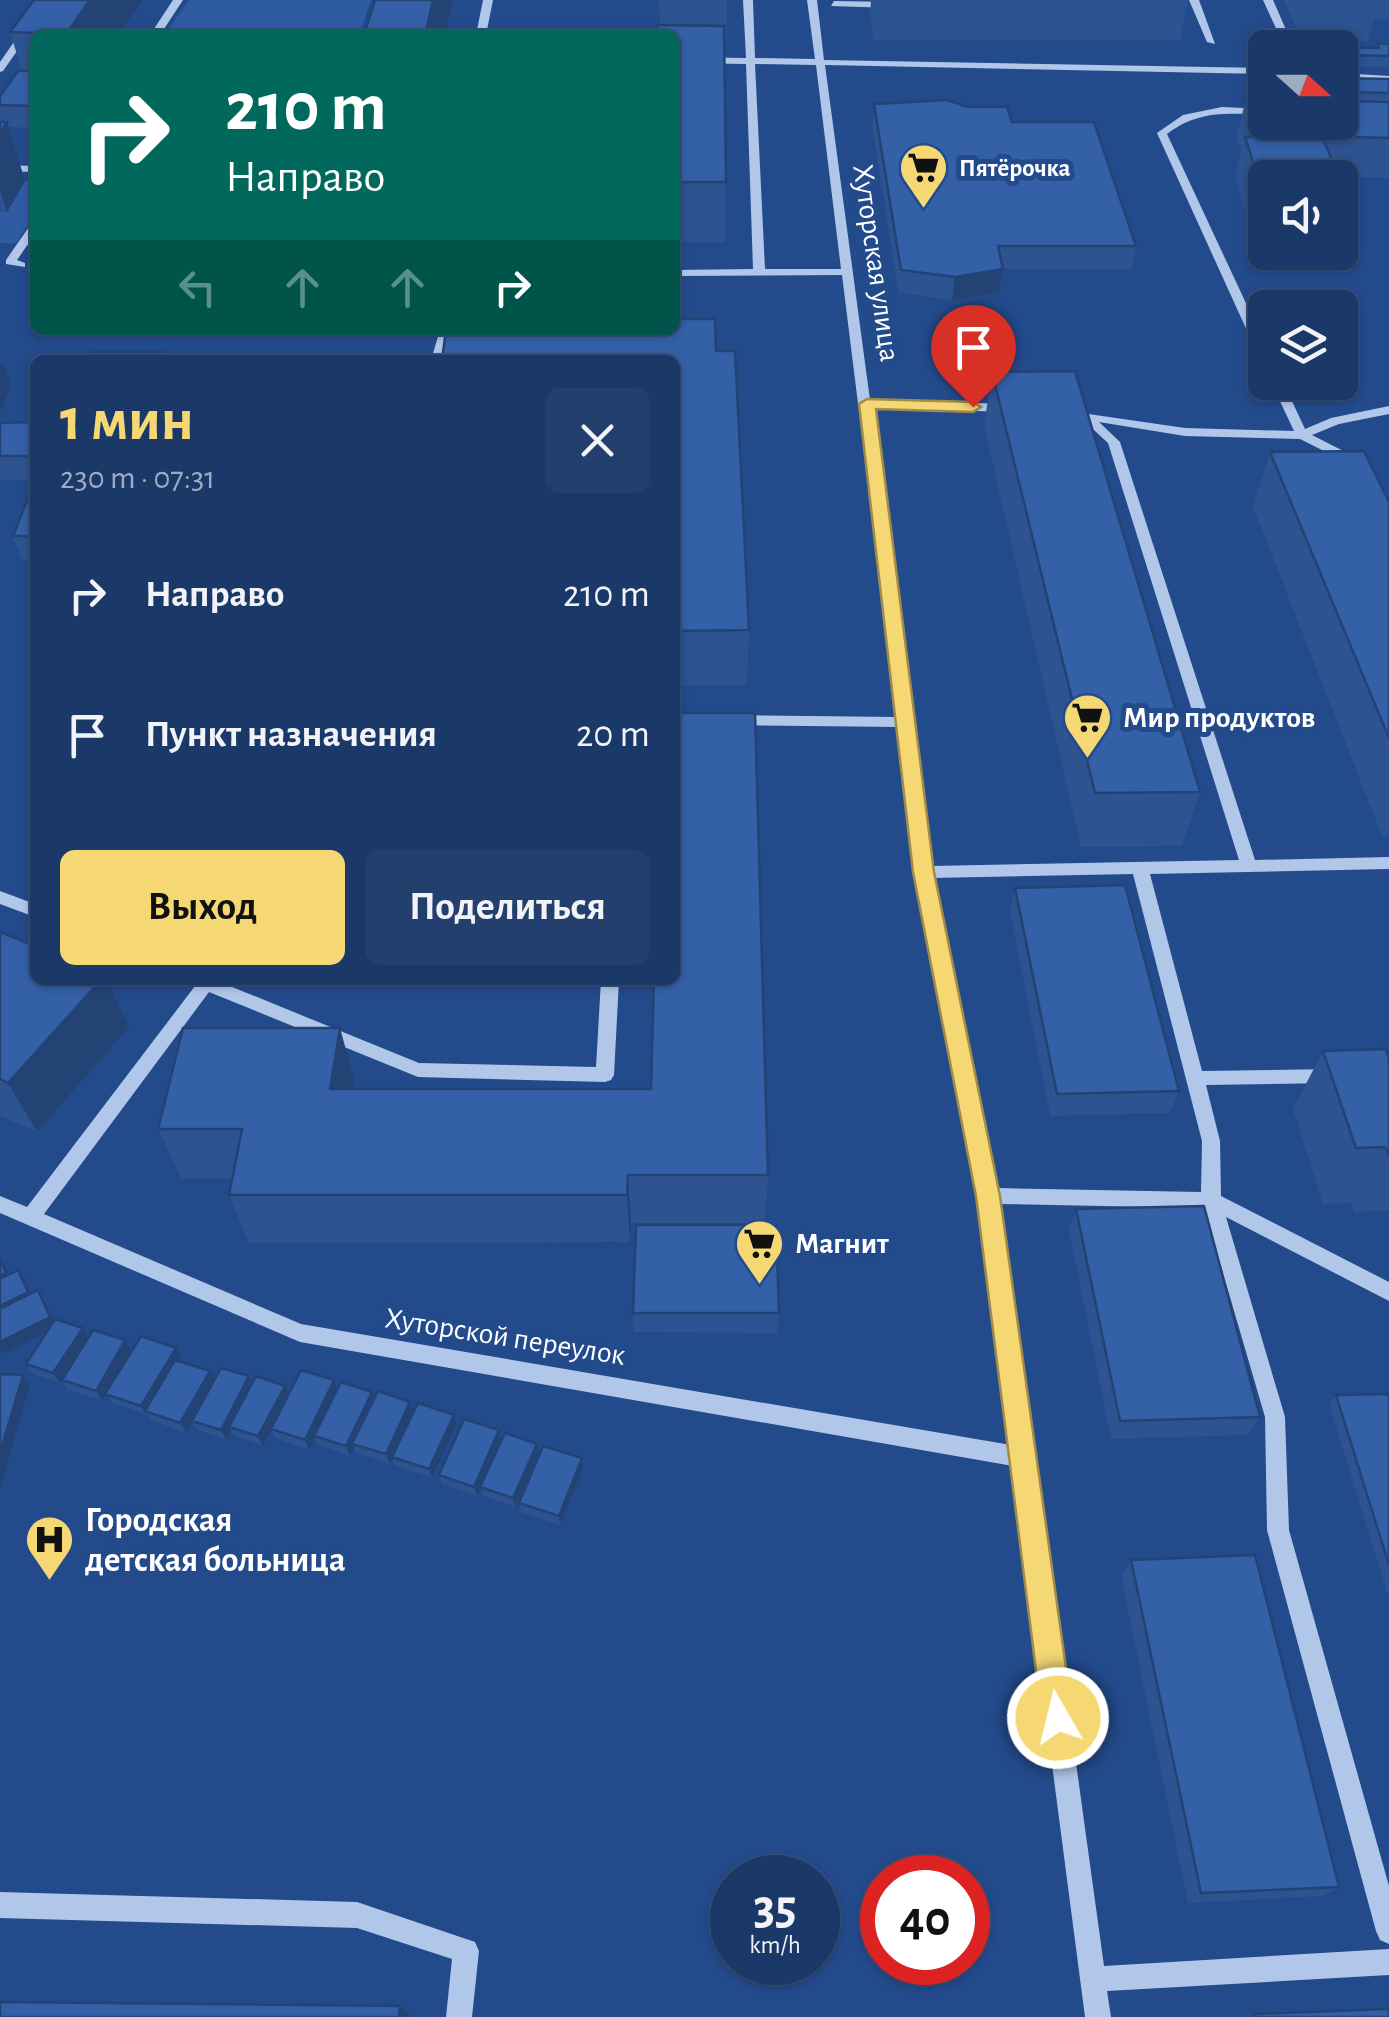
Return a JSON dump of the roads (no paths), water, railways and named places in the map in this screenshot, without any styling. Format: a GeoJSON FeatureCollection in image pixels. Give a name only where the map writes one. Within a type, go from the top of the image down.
{"type":"FeatureCollection","features":[{"type":"Feature","properties":{"kind":"street"},"geometry":{"type":"LineString","coordinates":[[0,70],[48,0]]}},
{"type":"Feature","properties":{"kind":"street"},"geometry":{"type":"LineString","coordinates":[[158,30],[178,0]]}},
{"type":"Feature","properties":{"kind":"street"},"geometry":{"type":"LineString","coordinates":[[482,30],[488,0]]}},
{"type":"Feature","properties":{"kind":"street"},"geometry":{"type":"LineString","coordinates":[[748,0],[759,271]]}},
{"type":"Feature","properties":{"kind":"street","name":"Хуторская улица"},"geometry":{"type":"LineString","coordinates":[[812,0],[867,404],[924,872],[988,1196],[1098,2017]]}},
{"type":"Feature","properties":{"kind":"street"},"geometry":{"type":"LineString","coordinates":[[1194,0],[1212,42]]}},
{"type":"Feature","properties":{"kind":"street"},"geometry":{"type":"LineString","coordinates":[[1268,0],[1282,30]]}},
{"type":"Feature","properties":{"kind":"street"},"geometry":{"type":"LineString","coordinates":[[834,4],[908,4]]}},
{"type":"Feature","properties":{"kind":"street"},"geometry":{"type":"LineString","coordinates":[[0,43],[20,42]]}},
{"type":"Feature","properties":{"kind":"street"},"geometry":{"type":"LineString","coordinates":[[680,60],[822,60],[1154,74],[1248,71]]}},
{"type":"Feature","properties":{"kind":"street"},"geometry":{"type":"LineString","coordinates":[[1358,77],[1389,78]]}},
{"type":"Feature","properties":{"kind":"street"},"geometry":{"type":"LineString","coordinates":[[1248,111],[1206,110],[1182,115],[1162,133],[1248,320]]}},
{"type":"Feature","properties":{"kind":"street"},"geometry":{"type":"LineString","coordinates":[[0,168],[30,169]]}},
{"type":"Feature","properties":{"kind":"street"},"geometry":{"type":"LineString","coordinates":[[28,265],[10,262],[30,233]]}},
{"type":"Feature","properties":{"kind":"street"},"geometry":{"type":"LineString","coordinates":[[0,265],[28,265]]}},
{"type":"Feature","properties":{"kind":"street"},"geometry":{"type":"LineString","coordinates":[[680,273],[849,272]]}},
{"type":"Feature","properties":{"kind":"street"},"geometry":{"type":"LineString","coordinates":[[1285,400],[1302,436]]}},
{"type":"Feature","properties":{"kind":"street"},"geometry":{"type":"LineString","coordinates":[[867,404],[1024,408]]}},
{"type":"Feature","properties":{"kind":"street"},"geometry":{"type":"LineString","coordinates":[[1043,409],[1185,432],[1302,436],[1345,454],[1366,470]]}},
{"type":"Feature","properties":{"kind":"street"},"geometry":{"type":"LineString","coordinates":[[1302,436],[1335,421],[1389,410]]}},
{"type":"Feature","properties":{"kind":"street"},"geometry":{"type":"LineString","coordinates":[[1086,417],[1114,442],[1249,866]]}},
{"type":"Feature","properties":{"kind":"street"},"geometry":{"type":"LineString","coordinates":[[714,720],[906,722]]}},
{"type":"Feature","properties":{"kind":"street"},"geometry":{"type":"LineString","coordinates":[[924,872],[1389,863]]}},
{"type":"Feature","properties":{"kind":"street"},"geometry":{"type":"LineString","coordinates":[[1140,868],[1211,1141],[1211,1200],[1276,1417],[1278,1530],[1389,1931]]}},
{"type":"Feature","properties":{"kind":"street"},"geometry":{"type":"LineString","coordinates":[[0,897],[30,910]]}},
{"type":"Feature","properties":{"kind":"street"},"geometry":{"type":"LineString","coordinates":[[31,1217],[200,985]]}},
{"type":"Feature","properties":{"kind":"street"},"geometry":{"type":"LineString","coordinates":[[209,985],[418,1070],[605,1075],[610,985]]}},
{"type":"Feature","properties":{"kind":"street"},"geometry":{"type":"LineString","coordinates":[[1195,1078],[1350,1076]]}},
{"type":"Feature","properties":{"kind":"street"},"geometry":{"type":"LineString","coordinates":[[988,1196],[1211,1200],[1389,1292]]}},
{"type":"Feature","properties":{"kind":"street","name":"Хуторской переулок"},"geometry":{"type":"LineString","coordinates":[[0,1204],[300,1333],[1022,1457]]}},
{"type":"Feature","properties":{"kind":"street"},"geometry":{"type":"LineString","coordinates":[[0,1905],[357,1915],[466,1951],[460,2017]]}},
{"type":"Feature","properties":{"kind":"street"},"geometry":{"type":"LineString","coordinates":[[1093,1979],[1389,1962]]}},
{"type":"Feature","properties":{"kind":"place","name":"Пятёрочка"},"geometry":{"type":"Point","coordinates":[924,210]}},
{"type":"Feature","properties":{"kind":"place","name":"Мир продуктов"},"geometry":{"type":"Point","coordinates":[1088,760]}},
{"type":"Feature","properties":{"kind":"place","name":"Магнит"},"geometry":{"type":"Point","coordinates":[760,1286]}},
{"type":"Feature","properties":{"kind":"place","name":"Городская детская больница"},"geometry":{"type":"Point","coordinates":[50,1582]}}]}
